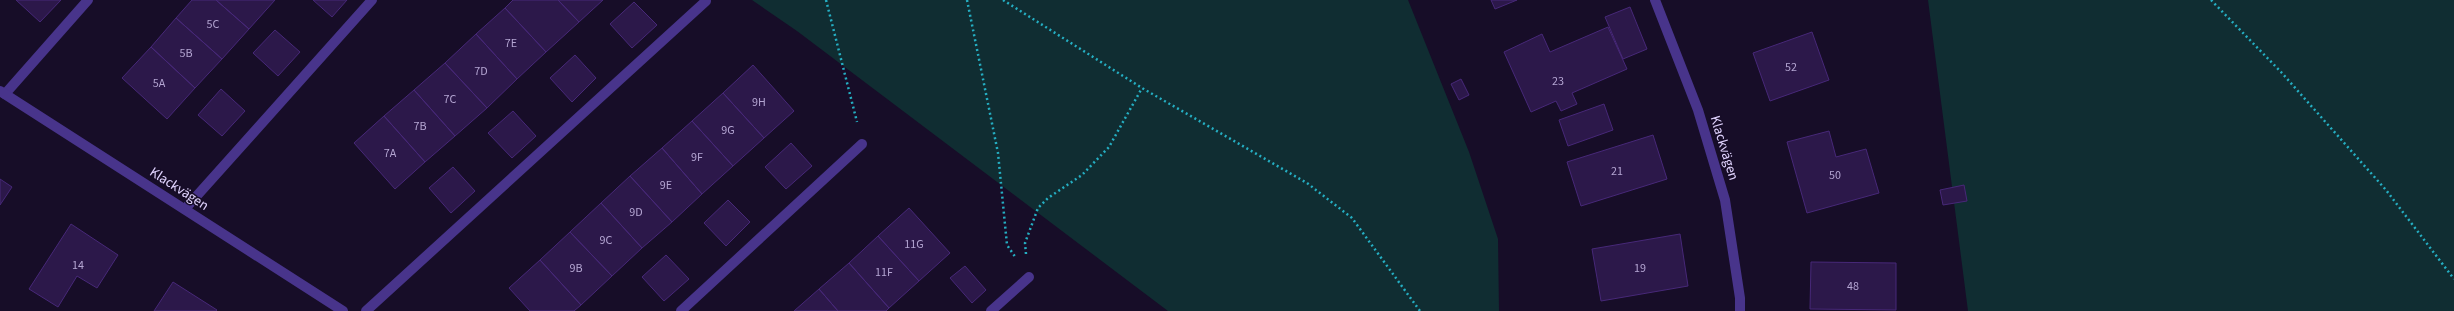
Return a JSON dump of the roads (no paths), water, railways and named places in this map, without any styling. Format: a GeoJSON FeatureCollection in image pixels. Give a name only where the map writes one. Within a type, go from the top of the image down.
{"type":"FeatureCollection","features":[{"type":"Feature","properties":{"kind":"street"},"geometry":{"type":"LineString","coordinates":[[3,92],[88,0]]}},
{"type":"Feature","properties":{"kind":"street"},"geometry":{"type":"LineString","coordinates":[[185,209],[372,0]]}},
{"type":"Feature","properties":{"kind":"street","name":"Klackvägen"},"geometry":{"type":"LineString","coordinates":[[1655,0],[1698,110],[1725,200],[1740,298],[1740,311]]}},
{"type":"Feature","properties":{"kind":"street"},"geometry":{"type":"LineString","coordinates":[[366,311],[706,1]]}},
{"type":"Feature","properties":{"kind":"street","name":"Klackvägen"},"geometry":{"type":"LineString","coordinates":[[3,92],[343,311]]}},
{"type":"Feature","properties":{"kind":"street"},"geometry":{"type":"LineString","coordinates":[[681,311],[862,144]]}},
{"type":"Feature","properties":{"kind":"street"},"geometry":{"type":"LineString","coordinates":[[991,311],[1029,277]]}}]}
